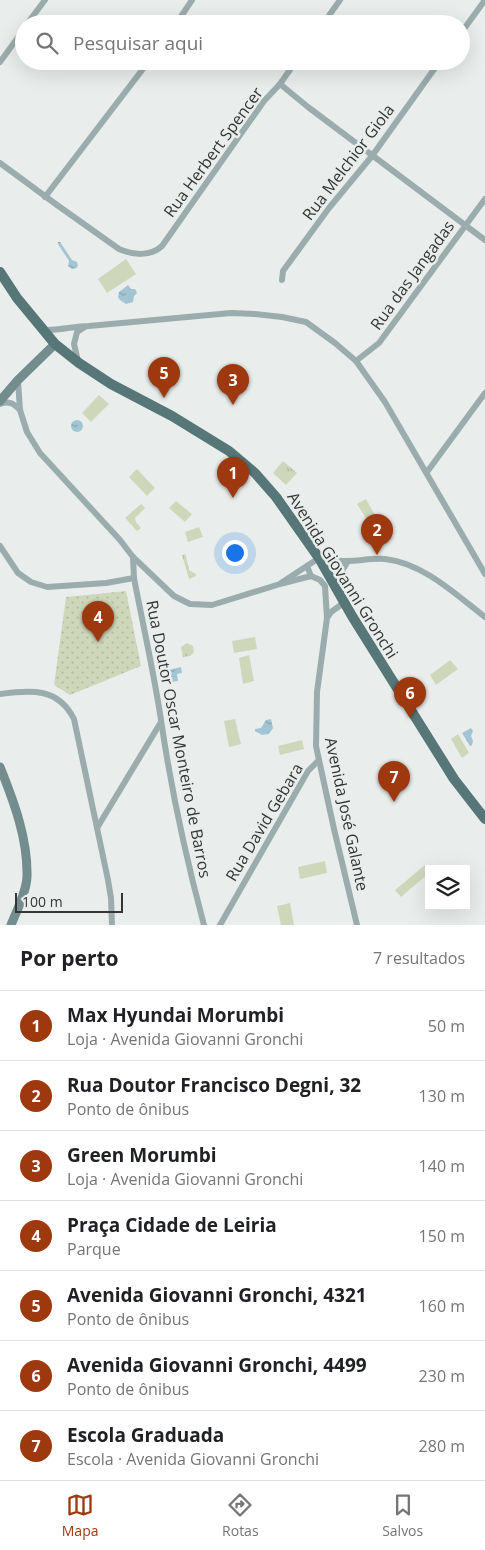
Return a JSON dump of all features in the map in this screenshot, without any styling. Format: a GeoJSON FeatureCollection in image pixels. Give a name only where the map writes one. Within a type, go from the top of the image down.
{"type":"FeatureCollection","features":[{"type":"Feature","properties":{"kind":"main road","name":"Avenida Giovanni Gronchi"},"geometry":{"type":"LineString","coordinates":[[0,272],[17,298],[55,344],[78,363],[111,384],[172,416],[229,451],[255,473],[276,496],[318,558],[454,779],[485,819]]}},
{"type":"Feature","properties":{"kind":"street"},"geometry":{"type":"LineString","coordinates":[[34,15],[45,0]]}},
{"type":"Feature","properties":{"kind":"street"},"geometry":{"type":"LineString","coordinates":[[182,15],[192,0]]}},
{"type":"Feature","properties":{"kind":"street"},"geometry":{"type":"LineString","coordinates":[[329,15],[340,0]]}},
{"type":"Feature","properties":{"kind":"street"},"geometry":{"type":"LineString","coordinates":[[470,21],[485,0]]}},
{"type":"Feature","properties":{"kind":"street"},"geometry":{"type":"LineString","coordinates":[[0,62],[15,41]]}},
{"type":"Feature","properties":{"kind":"street"},"geometry":{"type":"LineString","coordinates":[[0,163],[45,197],[142,70]]}},
{"type":"Feature","properties":{"kind":"street","name":"Rua Herbert Spencer"},"geometry":{"type":"LineString","coordinates":[[45,197],[119,249],[131,253],[148,254],[157,250],[162,246],[264,101],[290,70]]}},
{"type":"Feature","properties":{"kind":"street","name":"Rua Melchior Giola"},"geometry":{"type":"LineString","coordinates":[[282,280],[283,271],[323,216],[372,156],[434,70]]}},
{"type":"Feature","properties":{"kind":"street"},"geometry":{"type":"LineString","coordinates":[[280,84],[372,156],[485,240]]}},
{"type":"Feature","properties":{"kind":"street","name":"Rua das Jangadas"},"geometry":{"type":"LineString","coordinates":[[356,361],[379,343],[485,199]]}},
{"type":"Feature","properties":{"kind":"street"},"geometry":{"type":"LineString","coordinates":[[44,330],[53,331],[74,326],[231,313],[282,317],[306,322],[356,361],[385,402],[485,574]]}},
{"type":"Feature","properties":{"kind":"street"},"geometry":{"type":"LineString","coordinates":[[78,363],[74,344],[75,338],[77,332],[88,326]]}},
{"type":"Feature","properties":{"kind":"street"},"geometry":{"type":"LineString","coordinates":[[0,402],[18,380],[55,344]]}},
{"type":"Feature","properties":{"kind":"street"},"geometry":{"type":"LineString","coordinates":[[18,380],[20,410],[27,432],[40,453],[120,540],[133,557],[174,596],[190,604],[212,605],[311,576]]}},
{"type":"Feature","properties":{"kind":"street"},"geometry":{"type":"LineString","coordinates":[[427,472],[485,393]]}},
{"type":"Feature","properties":{"kind":"street"},"geometry":{"type":"LineString","coordinates":[[0,402],[10,403],[20,410]]}},
{"type":"Feature","properties":{"kind":"street"},"geometry":{"type":"LineString","coordinates":[[0,546],[18,573],[31,582],[47,587],[106,583],[134,578]]}},
{"type":"Feature","properties":{"kind":"street","name":"Rua Doutor Oscar Monteiro de Barros"},"geometry":{"type":"LineString","coordinates":[[133,557],[134,578],[162,722],[170,776],[204,925]]}},
{"type":"Feature","properties":{"kind":"street"},"geometry":{"type":"LineString","coordinates":[[280,584],[318,558],[348,561],[368,558],[386,559],[414,567],[485,617]]}},
{"type":"Feature","properties":{"kind":"street"},"geometry":{"type":"LineString","coordinates":[[333,582],[348,561]]}},
{"type":"Feature","properties":{"kind":"street","name":"Avenida José Galante"},"geometry":{"type":"LineString","coordinates":[[307,566],[311,576],[320,580],[324,586],[327,618],[317,692],[316,736],[319,760],[357,925]]}},
{"type":"Feature","properties":{"kind":"street"},"geometry":{"type":"LineString","coordinates":[[327,618],[331,612],[345,602]]}},
{"type":"Feature","properties":{"kind":"street"},"geometry":{"type":"LineString","coordinates":[[0,694],[20,691],[38,692],[54,697],[67,707],[74,719],[111,898],[112,925]]}},
{"type":"Feature","properties":{"kind":"street"},"geometry":{"type":"LineString","coordinates":[[97,828],[162,722]]}},
{"type":"Feature","properties":{"kind":"street","name":"Rua David Gebara"},"geometry":{"type":"LineString","coordinates":[[220,925],[308,771],[319,760]]}},
{"type":"Feature","properties":{"kind":"street"},"geometry":{"type":"LineString","coordinates":[[0,767],[16,811],[25,848],[27,878],[11,925]]}},
{"type":"Feature","properties":{"kind":"green space"},"geometry":{"type":"Polygon","coordinates":[[[126,259],[136,274],[107,293],[98,279],[126,259]]]}},
{"type":"Feature","properties":{"kind":"green space"},"geometry":{"type":"Polygon","coordinates":[[[99,395],[109,404],[91,422],[82,413],[99,395]]]}},
{"type":"Feature","properties":{"kind":"green space"},"geometry":{"type":"Polygon","coordinates":[[[283,461],[297,473],[286,485],[273,473],[283,461]]]}},
{"type":"Feature","properties":{"kind":"green space"},"geometry":{"type":"Polygon","coordinates":[[[137,469],[155,488],[147,496],[129,477],[137,469]]]}},
{"type":"Feature","properties":{"kind":"green space"},"geometry":{"type":"Polygon","coordinates":[[[366,499],[375,515],[367,520],[357,504],[366,499]]]}},
{"type":"Feature","properties":{"kind":"green space"},"geometry":{"type":"Polygon","coordinates":[[[176,501],[192,514],[185,522],[169,508],[176,501]]]}},
{"type":"Feature","properties":{"kind":"green space"},"geometry":{"type":"Polygon","coordinates":[[[141,504],[145,508],[135,518],[141,528],[137,531],[125,518],[141,504]]]}},
{"type":"Feature","properties":{"kind":"green space"},"geometry":{"type":"Polygon","coordinates":[[[199,527],[203,537],[188,542],[185,532],[199,527]]]}},
{"type":"Feature","properties":{"kind":"green space"},"geometry":{"type":"Polygon","coordinates":[[[185,554],[189,570],[196,574],[196,576],[189,579],[182,555],[185,554]]]}},
{"type":"Feature","properties":{"kind":"green space"},"geometry":{"type":"Polygon","coordinates":[[[126,591],[141,666],[70,695],[54,685],[66,597],[126,591]]]}},
{"type":"Feature","properties":{"kind":"green space"},"geometry":{"type":"Polygon","coordinates":[[[255,637],[257,649],[234,653],[232,641],[255,637]]]}},
{"type":"Feature","properties":{"kind":"green space"},"geometry":{"type":"Polygon","coordinates":[[[187,643],[193,646],[194,653],[183,657],[181,647],[187,643]]]}},
{"type":"Feature","properties":{"kind":"green space"},"geometry":{"type":"Polygon","coordinates":[[[249,655],[254,681],[243,684],[239,658],[249,655]]]}},
{"type":"Feature","properties":{"kind":"green space"},"geometry":{"type":"Polygon","coordinates":[[[450,660],[458,669],[436,685],[430,675],[450,660]]]}},
{"type":"Feature","properties":{"kind":"green space"},"geometry":{"type":"Polygon","coordinates":[[[235,719],[241,744],[229,747],[224,721],[235,719]]]}},
{"type":"Feature","properties":{"kind":"green space"},"geometry":{"type":"Polygon","coordinates":[[[458,734],[469,753],[462,758],[451,739],[458,734]]]}},
{"type":"Feature","properties":{"kind":"green space"},"geometry":{"type":"Polygon","coordinates":[[[302,740],[304,749],[280,755],[278,746],[302,740]]]}},
{"type":"Feature","properties":{"kind":"green space"},"geometry":{"type":"Polygon","coordinates":[[[325,861],[327,873],[300,879],[298,867],[325,861]]]}},
{"type":"Feature","properties":{"kind":"green space"},"geometry":{"type":"Polygon","coordinates":[[[425,865],[425,876],[401,897],[395,890],[425,865]]]}},
{"type":"Feature","properties":{"kind":"green space"},"geometry":{"type":"Polygon","coordinates":[[[290,903],[294,925],[281,925],[277,906],[290,903]]]}},
{"type":"Feature","properties":{"kind":"water"},"geometry":{"type":"Polygon","coordinates":[[[60,242],[72,260],[77,262],[78,266],[76,268],[72,269],[68,266],[69,261],[58,244],[60,242]]]}},
{"type":"Feature","properties":{"kind":"water"},"geometry":{"type":"Polygon","coordinates":[[[128,285],[131,289],[135,289],[137,293],[134,296],[133,302],[126,304],[118,297],[119,292],[128,285]]]}},
{"type":"Feature","properties":{"kind":"water"},"geometry":{"type":"Polygon","coordinates":[[[79,420],[82,421],[82,431],[75,432],[72,431],[71,424],[72,421],[79,420]]]}},
{"type":"Feature","properties":{"kind":"water"},"geometry":{"type":"Polygon","coordinates":[[[181,667],[182,673],[177,674],[178,681],[172,682],[169,670],[181,667]]]}},
{"type":"Feature","properties":{"kind":"water"},"geometry":{"type":"Polygon","coordinates":[[[271,719],[273,728],[269,734],[262,735],[255,731],[255,729],[261,728],[266,720],[271,719]]]}},
{"type":"Feature","properties":{"kind":"water"},"geometry":{"type":"Polygon","coordinates":[[[471,728],[473,731],[471,736],[473,741],[470,746],[462,733],[471,728]]]}},
{"type":"Feature","properties":{"kind":"place","name":"Avenida Giovanni Gronchi, 4321"},"geometry":{"type":"Point","coordinates":[164,398]}},
{"type":"Feature","properties":{"kind":"place","name":"Green Morumbi"},"geometry":{"type":"Point","coordinates":[233,405]}},
{"type":"Feature","properties":{"kind":"place","name":"Max Hyundai Morumbi"},"geometry":{"type":"Point","coordinates":[233,498]}},
{"type":"Feature","properties":{"kind":"place","name":"Rua Doutor Francisco Degni, 32"},"geometry":{"type":"Point","coordinates":[377,555]}},
{"type":"Feature","properties":{"kind":"place","name":"Praça Cidade de Leiria"},"geometry":{"type":"Point","coordinates":[98,642]}},
{"type":"Feature","properties":{"kind":"place","name":"Avenida Giovanni Gronchi, 4499"},"geometry":{"type":"Point","coordinates":[410,718]}},
{"type":"Feature","properties":{"kind":"place","name":"Escola Graduada"},"geometry":{"type":"Point","coordinates":[394,802]}}]}
